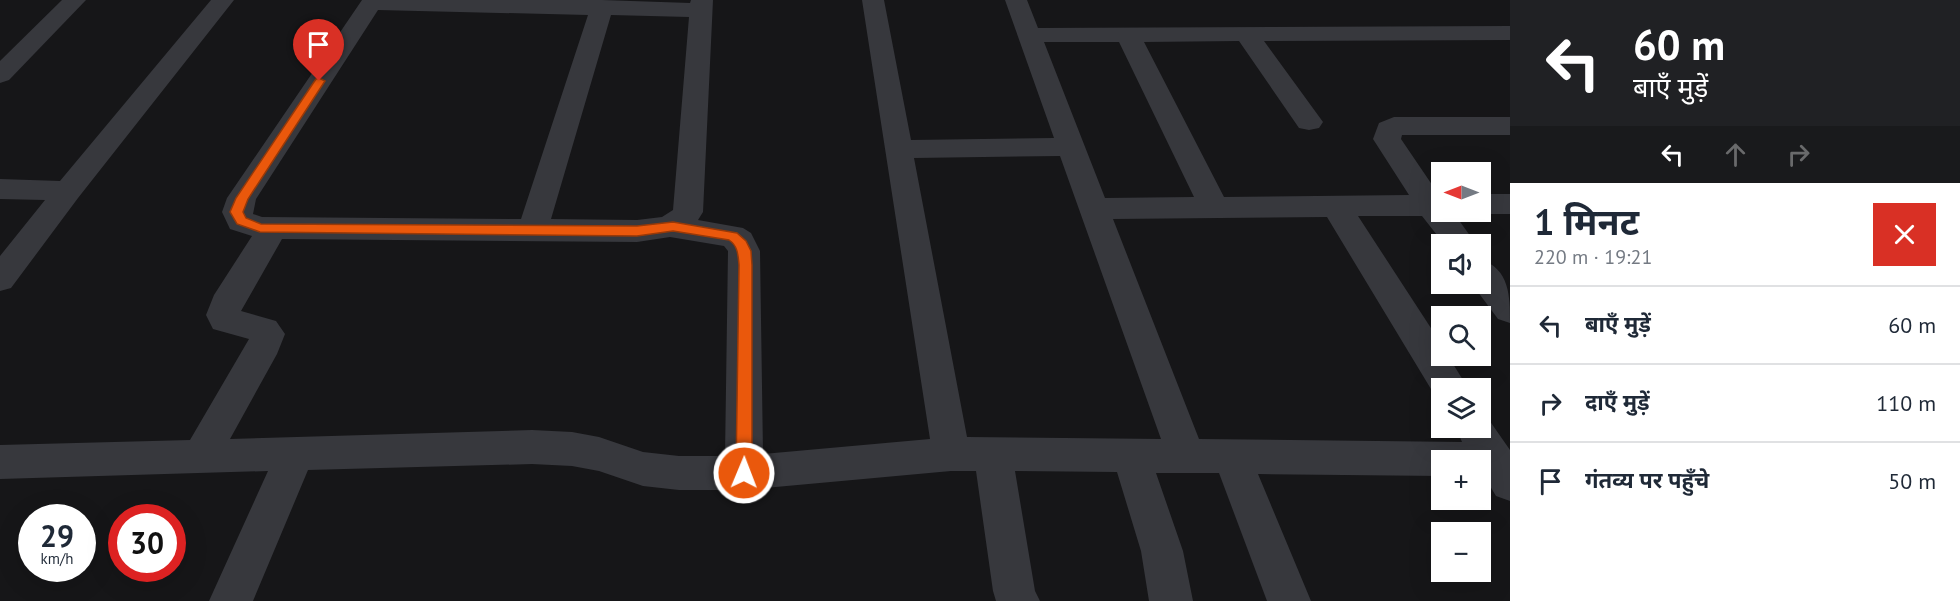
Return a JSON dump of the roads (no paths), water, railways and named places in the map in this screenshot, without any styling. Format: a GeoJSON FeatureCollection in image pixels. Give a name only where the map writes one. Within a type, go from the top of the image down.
{"type":"FeatureCollection","features":[{"type":"Feature","properties":{"kind":"street"},"geometry":{"type":"LineString","coordinates":[[0,75],[75,0]]}},
{"type":"Feature","properties":{"kind":"street"},"geometry":{"type":"LineString","coordinates":[[0,279],[68,191],[223,0]]}},
{"type":"Feature","properties":{"kind":"street"},"geometry":{"type":"LineString","coordinates":[[873,0],[951,454]]}},
{"type":"Feature","properties":{"kind":"street"},"geometry":{"type":"LineString","coordinates":[[1016,0],[1186,456]]}},
{"type":"Feature","properties":{"kind":"street"},"geometry":{"type":"LineString","coordinates":[[673,227],[682,221],[688,212],[702,5],[602,7],[372,2],[242,198],[237,212],[241,221],[260,228],[637,231],[673,227],[732,236],[740,241],[744,251],[744,473]]}},
{"type":"Feature","properties":{"kind":"street"},"geometry":{"type":"LineString","coordinates":[[533,230],[602,7]]}},
{"type":"Feature","properties":{"kind":"street"},"geometry":{"type":"LineString","coordinates":[[1030,35],[1510,33]]}},
{"type":"Feature","properties":{"kind":"street"},"geometry":{"type":"LineString","coordinates":[[1128,34],[1214,207]]}},
{"type":"Feature","properties":{"kind":"street"},"geometry":{"type":"LineString","coordinates":[[1246,34],[1309,122]]}},
{"type":"Feature","properties":{"kind":"street"},"geometry":{"type":"LineString","coordinates":[[1431,198],[1387,139],[1389,129],[1394,126],[1510,126]]}},
{"type":"Feature","properties":{"kind":"street"},"geometry":{"type":"LineString","coordinates":[[900,149],[1071,147]]}},
{"type":"Feature","properties":{"kind":"street"},"geometry":{"type":"LineString","coordinates":[[0,189],[68,191]]}},
{"type":"Feature","properties":{"kind":"street"},"geometry":{"type":"LineString","coordinates":[[1491,204],[1510,204]]}},
{"type":"Feature","properties":{"kind":"street"},"geometry":{"type":"LineString","coordinates":[[1335,205],[1444,378]]}},
{"type":"Feature","properties":{"kind":"street"},"geometry":{"type":"LineString","coordinates":[[1095,209],[1431,205]]}},
{"type":"Feature","properties":{"kind":"street"},"geometry":{"type":"LineString","coordinates":[[200,458],[265,344],[268,334],[262,328],[233,324],[225,320],[223,315],[226,304],[273,228]]}},
{"type":"Feature","properties":{"kind":"street"},"geometry":{"type":"LineString","coordinates":[[1491,285],[1510,310]]}},
{"type":"Feature","properties":{"kind":"street"},"geometry":{"type":"LineString","coordinates":[[1481,438],[1502,471]]}},
{"type":"Feature","properties":{"kind":"street"},"geometry":{"type":"LineString","coordinates":[[0,462],[532,447],[572,448],[599,454],[643,469],[679,473],[744,473],[951,454],[1232,457],[1502,471]]}},
{"type":"Feature","properties":{"kind":"street"},"geometry":{"type":"LineString","coordinates":[[993,454],[1014,591],[1018,601]]}},
{"type":"Feature","properties":{"kind":"street"},"geometry":{"type":"LineString","coordinates":[[231,601],[295,455]]}},
{"type":"Feature","properties":{"kind":"street"},"geometry":{"type":"LineString","coordinates":[[1131,456],[1162,551],[1171,601]]}},
{"type":"Feature","properties":{"kind":"street"},"geometry":{"type":"LineString","coordinates":[[1232,457],[1289,601]]}}]}
